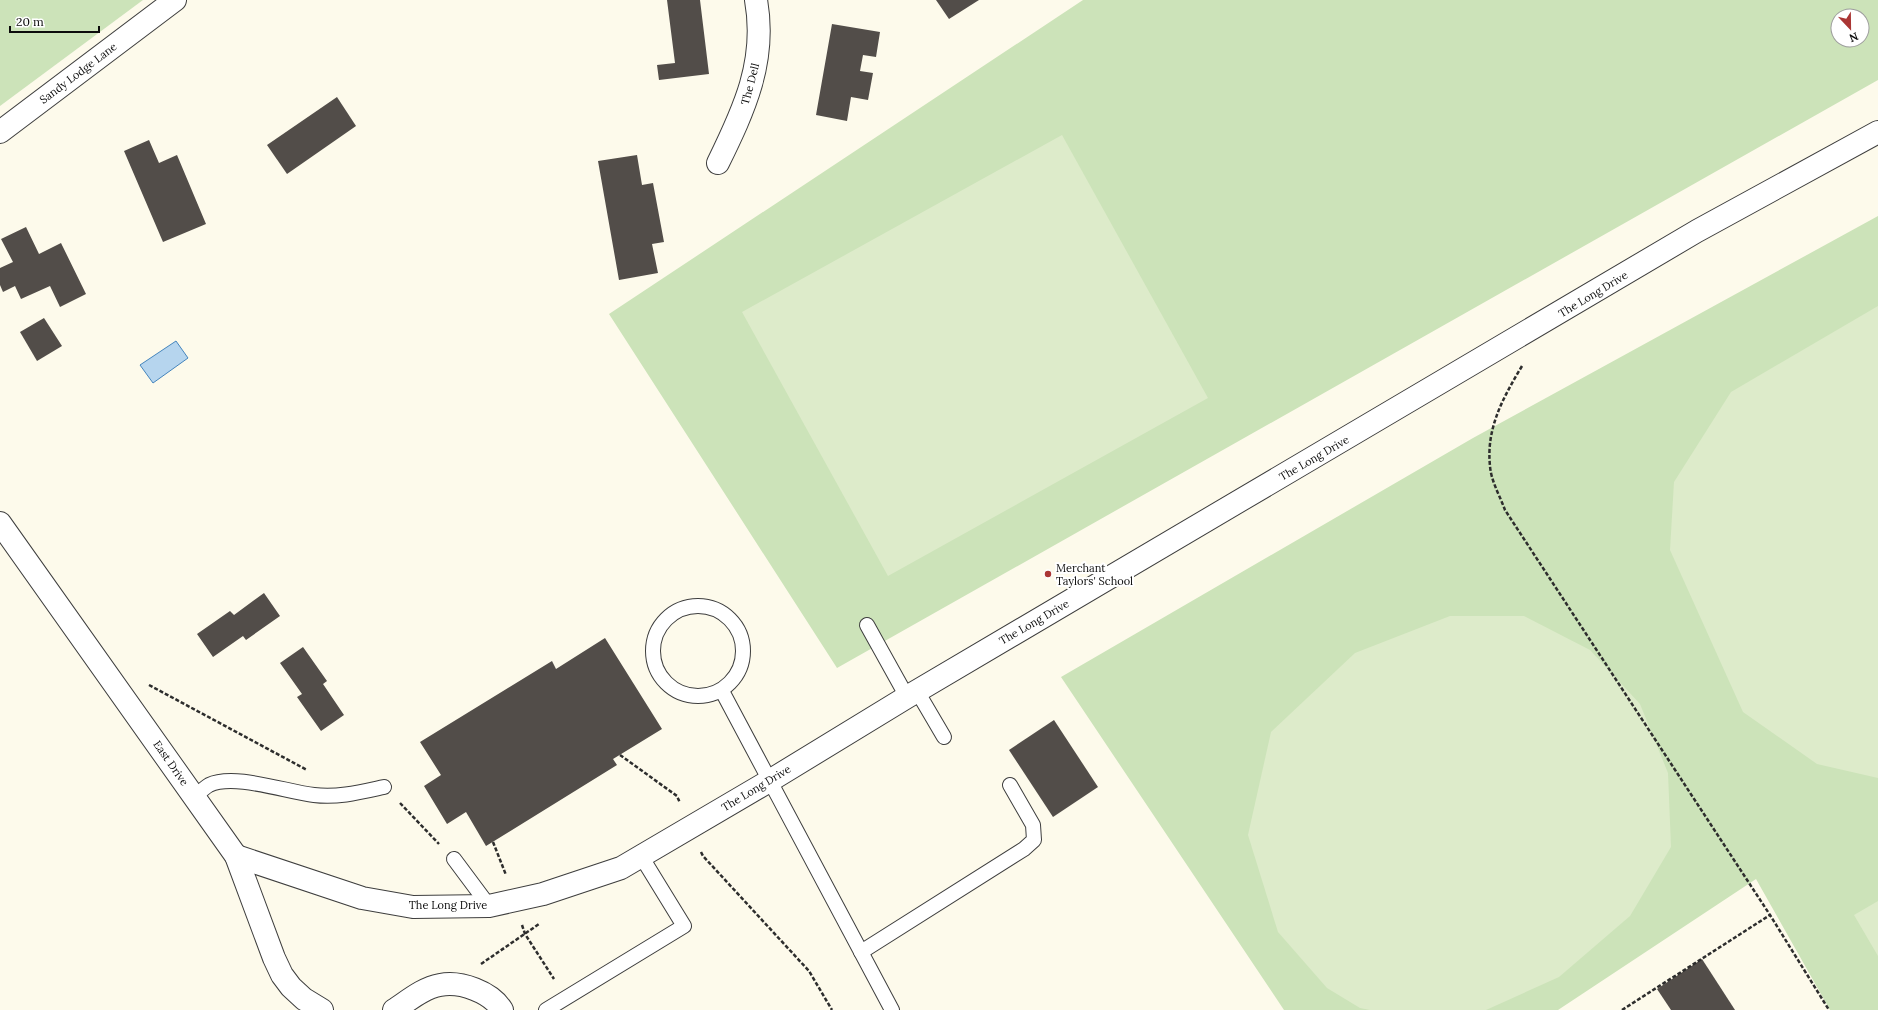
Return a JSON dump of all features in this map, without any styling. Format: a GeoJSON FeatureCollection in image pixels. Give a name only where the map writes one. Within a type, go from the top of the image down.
{"type":"FeatureCollection","features":[{"type":"Feature","properties":{"kind":"street","name":"Sandy Lodge Lane"},"geometry":{"type":"LineString","coordinates":[[0,132],[175,0]]}},
{"type":"Feature","properties":{"kind":"street","name":"The Dell"},"geometry":{"type":"LineString","coordinates":[[718,163],[739,120],[754,75],[759,45],[756,0]]}},
{"type":"Feature","properties":{"kind":"street","name":"The Long Drive"},"geometry":{"type":"LineString","coordinates":[[236,856],[362,898],[388,904],[413,907],[489,906],[550,892],[621,868],[771,780],[912,694],[1698,231],[1878,132]]}},
{"type":"Feature","properties":{"kind":"street","name":"East Drive"},"geometry":{"type":"LineString","coordinates":[[0,523],[236,856],[274,958],[282,975],[291,987],[304,999],[322,1010]]}},
{"type":"Feature","properties":{"kind":"street"},"geometry":{"type":"LineString","coordinates":[[394,1010],[423,991],[439,985],[450,984],[470,988],[489,996],[498,1003],[502,1010]]}},
{"type":"Feature","properties":{"kind":"lane"},"geometry":{"type":"LineString","coordinates":[[700,606],[714,608],[727,616],[737,626],[743,640],[744,654],[740,669],[733,681],[722,691],[707,696],[692,696],[677,691],[664,682],[656,669],[653,654],[654,638],[662,624],[672,614],[685,607],[700,606]]}},
{"type":"Feature","properties":{"kind":"lane"},"geometry":{"type":"LineString","coordinates":[[867,625],[912,694],[944,737]]}},
{"type":"Feature","properties":{"kind":"lane"},"geometry":{"type":"LineString","coordinates":[[722,691],[771,780],[892,1010]]}},
{"type":"Feature","properties":{"kind":"lane"},"geometry":{"type":"LineString","coordinates":[[195,797],[209,785],[223,782],[245,782],[315,795],[353,794],[384,787]]}},
{"type":"Feature","properties":{"kind":"lane"},"geometry":{"type":"LineString","coordinates":[[861,952],[1024,849],[1034,840],[1033,825],[1010,786]]}},
{"type":"Feature","properties":{"kind":"lane"},"geometry":{"type":"LineString","coordinates":[[546,1010],[684,926],[641,856]]}},
{"type":"Feature","properties":{"kind":"lane"},"geometry":{"type":"LineString","coordinates":[[454,859],[489,906]]}},
{"type":"Feature","properties":{"kind":"path"},"geometry":{"type":"LineString","coordinates":[[1523,335],[1526,346],[1525,356],[1522,366],[1500,403],[1493,424],[1490,446],[1490,467],[1506,510],[1770,915],[1829,1010]]}},
{"type":"Feature","properties":{"kind":"path"},"geometry":{"type":"LineString","coordinates":[[108,675],[121,670],[311,772]]}},
{"type":"Feature","properties":{"kind":"path"},"geometry":{"type":"LineString","coordinates":[[620,755],[677,796],[702,856],[809,971],[832,1010]]}},
{"type":"Feature","properties":{"kind":"path"},"geometry":{"type":"LineString","coordinates":[[384,787],[454,859]]}},
{"type":"Feature","properties":{"kind":"path"},"geometry":{"type":"LineString","coordinates":[[1622,1010],[1770,915]]}},
{"type":"Feature","properties":{"kind":"path"},"geometry":{"type":"LineString","coordinates":[[450,984],[544,920]]}},
{"type":"Feature","properties":{"kind":"green space"},"geometry":{"type":"Polygon","coordinates":[[[0,0],[143,0],[0,106],[0,0]]]}},
{"type":"Feature","properties":{"kind":"green space"},"geometry":{"type":"Polygon","coordinates":[[[1083,0],[1878,0],[1878,80],[837,668],[609,314],[1083,0]]]}},
{"type":"Feature","properties":{"kind":"green space"},"geometry":{"type":"Polygon","coordinates":[[[1062,135],[1208,398],[888,576],[742,312],[1062,135]]]}},
{"type":"Feature","properties":{"kind":"green space"},"geometry":{"type":"Polygon","coordinates":[[[1878,216],[1878,1010],[1830,1010],[1756,879],[1558,1010],[1284,1010],[1061,677],[1473,438],[1878,216]]]}},
{"type":"Feature","properties":{"kind":"green space"},"geometry":{"type":"Polygon","coordinates":[[[1878,306],[1878,778],[1817,764],[1743,712],[1670,550],[1674,482],[1731,392],[1878,306]]]}},
{"type":"Feature","properties":{"kind":"green space"},"geometry":{"type":"Polygon","coordinates":[[[1450,616],[1524,616],[1590,650],[1640,704],[1668,773],[1671,847],[1630,916],[1559,977],[1486,1010],[1370,1010],[1360,1008],[1327,988],[1278,932],[1248,835],[1271,732],[1355,653],[1450,616]]]}},
{"type":"Feature","properties":{"kind":"green space"},"geometry":{"type":"Polygon","coordinates":[[[1878,901],[1878,956],[1854,915],[1878,901]]]}},
{"type":"Feature","properties":{"kind":"water"},"geometry":{"type":"Polygon","coordinates":[[[176,341],[188,358],[153,383],[140,365],[176,341]]]}},
{"type":"Feature","properties":{"kind":"building"},"geometry":{"type":"Polygon","coordinates":[[[667,0],[700,0],[709,74],[659,80],[657,65],[675,63],[667,0]]]}},
{"type":"Feature","properties":{"kind":"building"},"geometry":{"type":"Polygon","coordinates":[[[936,0],[979,0],[949,19],[936,0]]]}},
{"type":"Feature","properties":{"kind":"building"},"geometry":{"type":"Polygon","coordinates":[[[832,24],[880,32],[876,57],[863,55],[860,71],[873,73],[868,100],[851,97],[847,121],[816,115],[832,24]]]}},
{"type":"Feature","properties":{"kind":"building"},"geometry":{"type":"Polygon","coordinates":[[[337,97],[356,126],[287,174],[267,145],[337,97]]]}},
{"type":"Feature","properties":{"kind":"building"},"geometry":{"type":"Polygon","coordinates":[[[149,140],[159,163],[177,155],[206,224],[163,242],[124,151],[149,140]]]}},
{"type":"Feature","properties":{"kind":"building"},"geometry":{"type":"Polygon","coordinates":[[[637,155],[642,185],[653,183],[664,242],[652,244],[658,273],[619,280],[598,161],[637,155]]]}},
{"type":"Feature","properties":{"kind":"building"},"geometry":{"type":"Polygon","coordinates":[[[26,227],[39,254],[61,243],[86,294],[60,307],[50,286],[21,299],[15,286],[3,292],[0,285],[0,268],[13,262],[1,239],[26,227]]]}},
{"type":"Feature","properties":{"kind":"building"},"geometry":{"type":"Polygon","coordinates":[[[44,318],[62,346],[37,361],[20,332],[44,318]]]}},
{"type":"Feature","properties":{"kind":"building"},"geometry":{"type":"Polygon","coordinates":[[[264,593],[280,616],[246,640],[243,636],[213,657],[197,634],[230,611],[234,615],[264,593]]]}},
{"type":"Feature","properties":{"kind":"building"},"geometry":{"type":"Polygon","coordinates":[[[605,638],[662,729],[613,759],[617,765],[486,846],[466,812],[447,824],[424,786],[441,775],[420,742],[552,661],[556,669],[605,638]]]}},
{"type":"Feature","properties":{"kind":"building"},"geometry":{"type":"Polygon","coordinates":[[[303,647],[327,681],[323,684],[344,715],[321,731],[297,697],[302,694],[280,663],[303,647]]]}},
{"type":"Feature","properties":{"kind":"building"},"geometry":{"type":"Polygon","coordinates":[[[1054,720],[1098,787],[1053,817],[1009,750],[1054,720]]]}},
{"type":"Feature","properties":{"kind":"building"},"geometry":{"type":"Polygon","coordinates":[[[1702,959],[1735,1010],[1671,1010],[1657,989],[1702,959]]]}},
{"type":"Feature","properties":{"kind":"place","name":"Merchant Taylors' School"},"geometry":{"type":"Point","coordinates":[1048,574]}}]}
